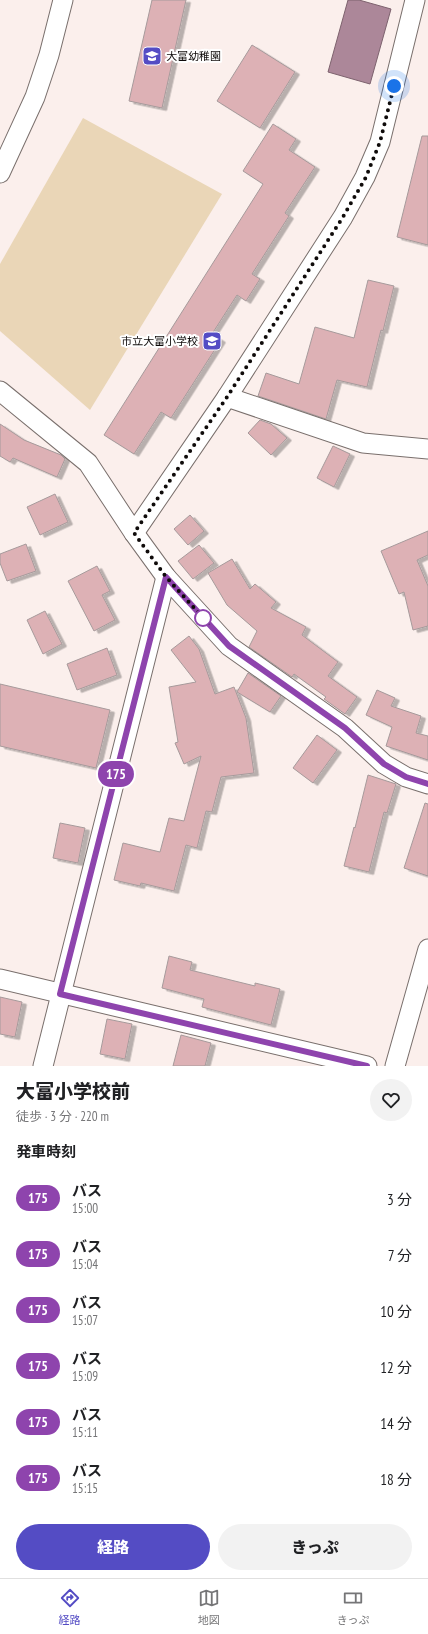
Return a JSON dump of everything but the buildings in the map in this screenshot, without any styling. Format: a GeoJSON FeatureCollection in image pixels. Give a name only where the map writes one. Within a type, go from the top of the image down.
{"type":"FeatureCollection","features":[{"type":"Feature","properties":{"kind":"street"},"geometry":{"type":"LineString","coordinates":[[0,173],[35,97],[49,55],[63,0]]}},
{"type":"Feature","properties":{"kind":"street"},"geometry":{"type":"LineString","coordinates":[[134,533],[227,397],[343,217],[366,177],[380,142],[415,0]]}},
{"type":"Feature","properties":{"kind":"street"},"geometry":{"type":"LineString","coordinates":[[0,392],[88,463],[134,533],[166,577],[229,646],[345,728],[384,764],[406,777],[428,784]]}},
{"type":"Feature","properties":{"kind":"street"},"geometry":{"type":"LineString","coordinates":[[227,397],[363,442],[428,449]]}},
{"type":"Feature","properties":{"kind":"street"},"geometry":{"type":"LineString","coordinates":[[43,1066],[166,577]]}},
{"type":"Feature","properties":{"kind":"street"},"geometry":{"type":"LineString","coordinates":[[395,1066],[428,950]]}},
{"type":"Feature","properties":{"kind":"street"},"geometry":{"type":"LineString","coordinates":[[0,979],[367,1066]]}},
{"type":"Feature","properties":{"kind":"shaded area"},"geometry":{"type":"Polygon","coordinates":[[[348,0],[359,0],[391,9],[370,84],[328,72],[348,0]]]}},
{"type":"Feature","properties":{"kind":"shaded area"},"geometry":{"type":"Polygon","coordinates":[[[83,118],[222,194],[90,410],[0,331],[0,264],[83,118]]]}},
{"type":"Feature","properties":{"kind":"bus line","name":"175"},"geometry":{"type":"LineString","coordinates":[[367,1066],[60,994],[166,577],[229,646],[345,728],[384,764],[406,777],[428,784]]}},
{"type":"Feature","properties":{"kind":"place","name":"大富幼稚園"},"geometry":{"type":"Point","coordinates":[152,56]}},
{"type":"Feature","properties":{"kind":"place","name":"市立大富小学校"},"geometry":{"type":"Point","coordinates":[212,341]}},
{"type":"Feature","properties":{"kind":"route"},"geometry":{"type":"LineString","coordinates":[[203,618],[208,623],[166,577],[134,533],[227,397],[343,217],[366,177],[380,142],[394,86]]}}]}
